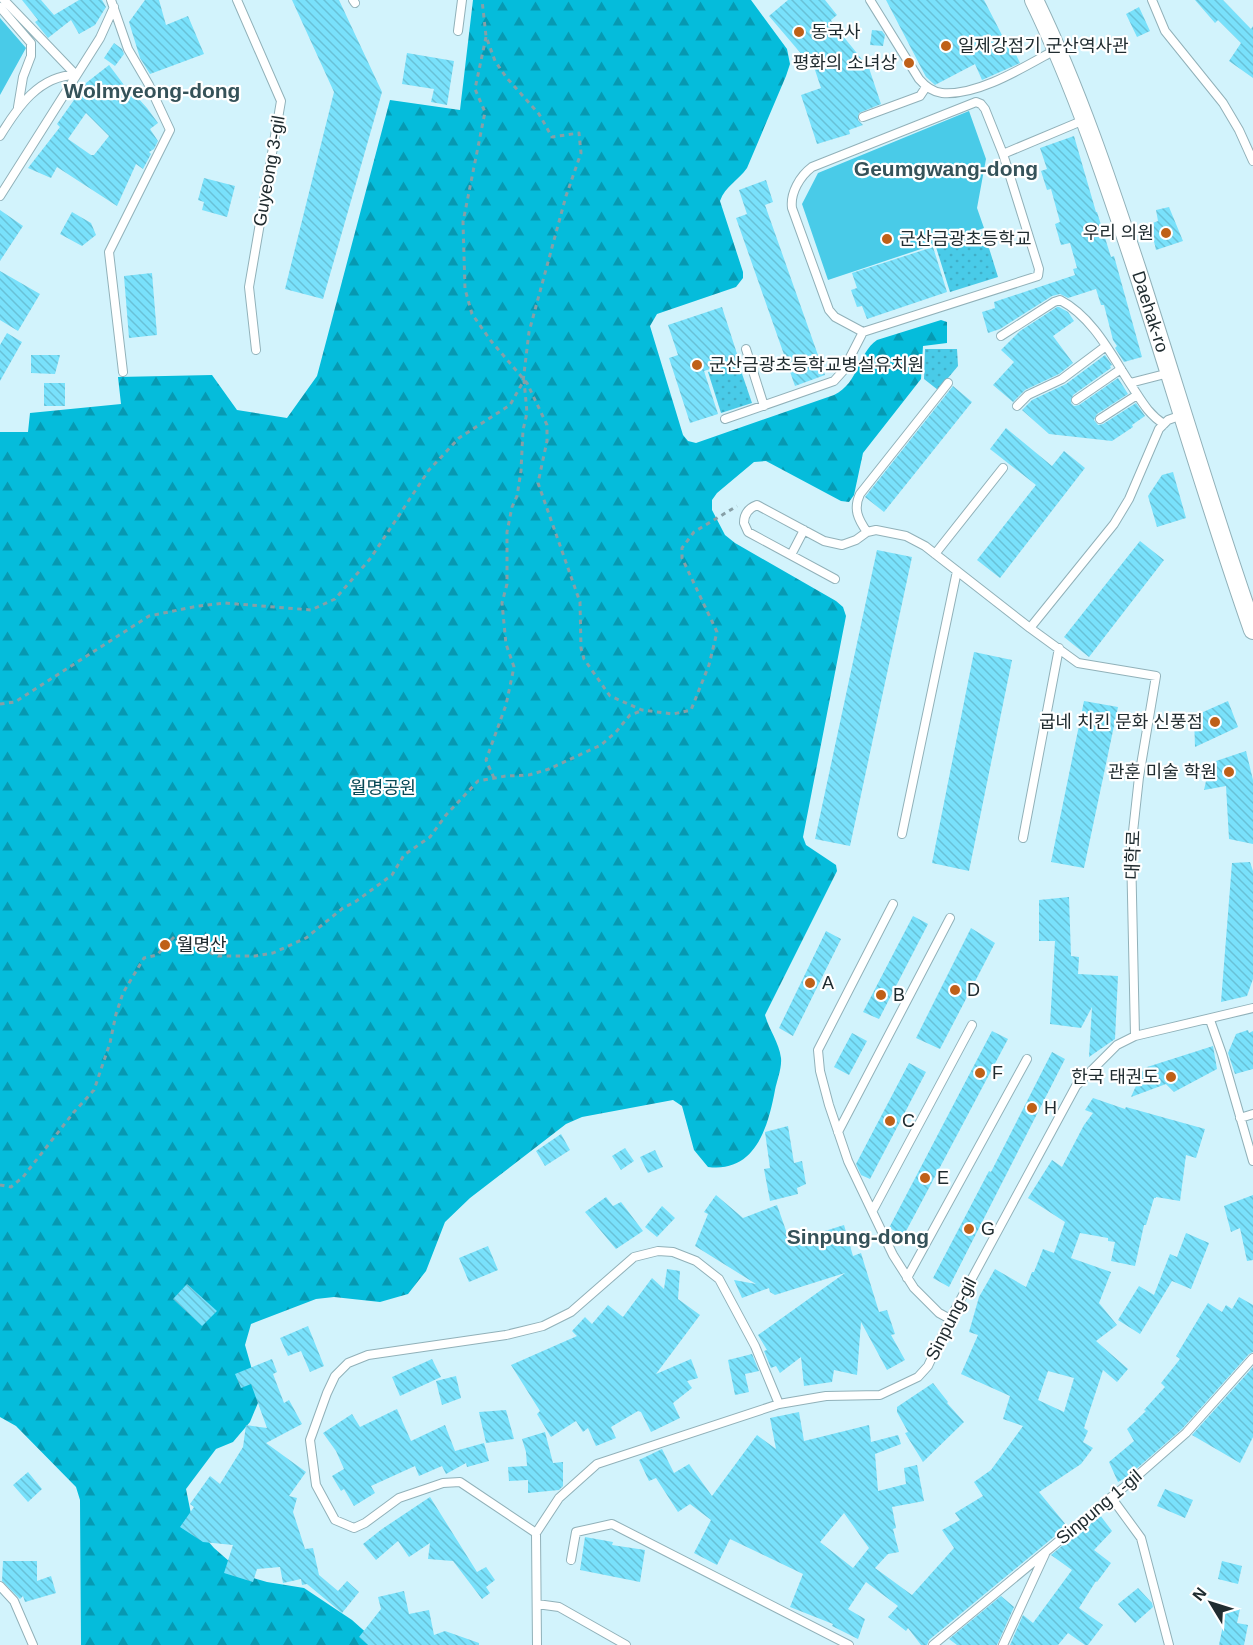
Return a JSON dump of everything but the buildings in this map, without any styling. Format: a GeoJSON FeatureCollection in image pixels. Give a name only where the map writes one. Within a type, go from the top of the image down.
{"type":"FeatureCollection","features":[{"type":"Feature","properties":{"kind":"street","name":"Daehak-ro"},"geometry":{"type":"LineString","coordinates":[[1034,0],[1086,119],[1184,415],[1218,529],[1253,630]]}},
{"type":"Feature","properties":{"kind":"lane"},"geometry":{"type":"LineString","coordinates":[[4,0],[76,75]]}},
{"type":"Feature","properties":{"kind":"lane"},"geometry":{"type":"LineString","coordinates":[[113,0],[128,49],[149,85],[170,130],[109,252],[123,372]]}},
{"type":"Feature","properties":{"kind":"lane","name":"Guyeong 3-gil"},"geometry":{"type":"LineString","coordinates":[[237,0],[281,101],[249,286],[256,350]]}},
{"type":"Feature","properties":{"kind":"lane"},"geometry":{"type":"LineString","coordinates":[[458,31],[462,0]]}},
{"type":"Feature","properties":{"kind":"lane"},"geometry":{"type":"LineString","coordinates":[[870,0],[919,79],[926,87],[940,93],[969,90],[1014,72],[1055,50]]}},
{"type":"Feature","properties":{"kind":"lane"},"geometry":{"type":"LineString","coordinates":[[1152,0],[1166,31],[1223,103],[1239,130],[1253,161]]}},
{"type":"Feature","properties":{"kind":"lane"},"geometry":{"type":"LineString","coordinates":[[0,7],[31,44],[31,56],[23,77],[18,107]]}},
{"type":"Feature","properties":{"kind":"lane"},"geometry":{"type":"LineString","coordinates":[[0,196],[100,38],[114,9]]}},
{"type":"Feature","properties":{"kind":"lane"},"geometry":{"type":"LineString","coordinates":[[0,136],[18,107],[35,91],[62,76],[76,75]]}},
{"type":"Feature","properties":{"kind":"lane"},"geometry":{"type":"LineString","coordinates":[[862,117],[920,96],[926,87]]}},
{"type":"Feature","properties":{"kind":"lane"},"geometry":{"type":"LineString","coordinates":[[725,419],[834,381],[843,371],[863,332],[1038,276],[1040,269],[1002,154],[981,104],[976,102],[812,167],[794,192],[791,201],[792,208],[825,303],[835,317],[863,332]]}},
{"type":"Feature","properties":{"kind":"lane"},"geometry":{"type":"LineString","coordinates":[[1002,154],[1086,119]]}},
{"type":"Feature","properties":{"kind":"lane"},"geometry":{"type":"LineString","coordinates":[[1001,336],[1060,300],[1079,314],[1106,346],[1147,410],[1164,424]]}},
{"type":"Feature","properties":{"kind":"lane"},"geometry":{"type":"LineString","coordinates":[[1017,406],[1028,395],[1062,379],[1106,346]]}},
{"type":"Feature","properties":{"kind":"lane"},"geometry":{"type":"LineString","coordinates":[[746,349],[764,406]]}},
{"type":"Feature","properties":{"kind":"lane"},"geometry":{"type":"LineString","coordinates":[[1076,400],[1120,369]]}},
{"type":"Feature","properties":{"kind":"lane"},"geometry":{"type":"LineString","coordinates":[[1130,383],[1170,373]]}},
{"type":"Feature","properties":{"kind":"lane"},"geometry":{"type":"LineString","coordinates":[[867,532],[857,512],[856,506],[860,494],[948,383]]}},
{"type":"Feature","properties":{"kind":"lane"},"geometry":{"type":"LineString","coordinates":[[1100,419],[1137,395]]}},
{"type":"Feature","properties":{"kind":"lane"},"geometry":{"type":"LineString","coordinates":[[1030,628],[1114,524],[1129,499],[1159,429],[1164,424],[1184,415]]}},
{"type":"Feature","properties":{"kind":"lane"},"geometry":{"type":"LineString","coordinates":[[936,554],[1003,468]]}},
{"type":"Feature","properties":{"kind":"lane"},"geometry":{"type":"LineString","coordinates":[[835,579],[748,532],[744,523],[751,507],[757,505],[824,541],[842,545],[856,540],[867,532],[876,530],[906,536],[936,554],[1059,648],[1023,838]]}},
{"type":"Feature","properties":{"kind":"lane"},"geometry":{"type":"LineString","coordinates":[[791,555],[804,530]]}},
{"type":"Feature","properties":{"kind":"lane"},"geometry":{"type":"LineString","coordinates":[[902,834],[957,571]]}},
{"type":"Feature","properties":{"kind":"lane","name":"대학로"},"geometry":{"type":"LineString","coordinates":[[1059,648],[1078,663],[1156,676],[1139,777],[1131,850],[1135,1036]]}},
{"type":"Feature","properties":{"kind":"lane"},"geometry":{"type":"LineString","coordinates":[[893,904],[818,1050],[820,1071],[848,1161],[893,1255],[926,1302],[950,1319]]}},
{"type":"Feature","properties":{"kind":"lane"},"geometry":{"type":"LineString","coordinates":[[838,1132],[950,918]]}},
{"type":"Feature","properties":{"kind":"lane","name":"Sinpung-gil"},"geometry":{"type":"LineString","coordinates":[[536,1533],[559,1498],[597,1464],[779,1404],[826,1396],[880,1395],[918,1377],[928,1366],[950,1319],[1076,1086],[1117,1045],[1135,1036],[1253,1008]]}},
{"type":"Feature","properties":{"kind":"lane"},"geometry":{"type":"LineString","coordinates":[[1210,1020],[1253,1161]]}},
{"type":"Feature","properties":{"kind":"lane"},"geometry":{"type":"LineString","coordinates":[[873,1210],[972,1025]]}},
{"type":"Feature","properties":{"kind":"lane"},"geometry":{"type":"LineString","coordinates":[[907,1278],[1027,1059]]}},
{"type":"Feature","properties":{"kind":"lane"},"geometry":{"type":"LineString","coordinates":[[1240,1118],[1253,1114]]}},
{"type":"Feature","properties":{"kind":"lane"},"geometry":{"type":"LineString","coordinates":[[537,1645],[536,1533],[460,1482],[443,1483],[399,1498],[365,1523],[354,1528],[335,1520],[316,1485],[310,1440],[327,1393],[336,1376],[348,1363],[368,1355],[506,1335],[543,1326],[572,1312],[634,1257],[658,1251],[673,1252],[696,1261],[719,1279],[755,1346],[779,1404]]}},
{"type":"Feature","properties":{"kind":"lane","name":"Sinpung 1-gil"},"geometry":{"type":"LineString","coordinates":[[933,1645],[943,1642],[1046,1551],[1186,1433],[1253,1358]]}},
{"type":"Feature","properties":{"kind":"lane"},"geometry":{"type":"LineString","coordinates":[[1112,1497],[1141,1538],[1169,1645]]}},
{"type":"Feature","properties":{"kind":"lane"},"geometry":{"type":"LineString","coordinates":[[571,1560],[576,1532],[612,1524],[849,1645]]}},
{"type":"Feature","properties":{"kind":"lane"},"geometry":{"type":"LineString","coordinates":[[1003,1645],[1046,1551]]}},
{"type":"Feature","properties":{"kind":"lane"},"geometry":{"type":"LineString","coordinates":[[0,1586],[14,1601],[33,1645]]}},
{"type":"Feature","properties":{"kind":"lane"},"geometry":{"type":"LineString","coordinates":[[537,1604],[559,1607],[626,1645]]}},
{"type":"Feature","properties":{"kind":"path"},"geometry":{"type":"LineString","coordinates":[[482,0],[486,36],[495,61],[539,114],[552,137],[579,133],[581,153],[566,196],[530,332],[524,378],[527,413],[523,429],[517,496],[512,507],[507,532],[507,584],[502,603],[506,644],[514,667],[506,705],[486,760],[494,778]]}},
{"type":"Feature","properties":{"kind":"path"},"geometry":{"type":"LineString","coordinates":[[486,36],[475,89],[485,112],[463,222],[465,289],[472,314],[491,341],[524,378],[547,425],[547,441],[538,483],[580,602],[584,659],[610,696],[642,710],[674,714],[691,710],[709,665],[717,632],[682,558],[682,548],[694,532],[741,505]]}},
{"type":"Feature","properties":{"kind":"path"},"geometry":{"type":"LineString","coordinates":[[0,704],[15,702],[149,616],[225,603],[311,610],[334,599],[370,559],[429,470],[459,438],[510,405],[524,378]]}},
{"type":"Feature","properties":{"kind":"path"},"geometry":{"type":"LineString","coordinates":[[0,1185],[10,1187],[23,1177],[94,1090],[110,1043],[123,993],[144,958],[157,955],[176,934],[198,948],[218,956],[255,956],[273,953],[306,938],[343,908],[392,875],[404,855],[430,837],[446,815],[478,781],[530,775],[549,769],[601,745],[630,715],[642,710]]}},
{"type":"Feature","properties":{"kind":"green space","name":"월명공원"},"geometry":{"type":"Polygon","coordinates":[[[473,0],[751,0],[787,49],[790,64],[786,76],[747,168],[725,191],[720,201],[743,278],[736,287],[657,314],[650,326],[683,435],[688,441],[696,443],[834,395],[849,383],[870,346],[877,340],[941,320],[947,322],[947,343],[923,346],[921,379],[863,453],[854,495],[849,502],[841,501],[766,461],[754,462],[717,493],[712,500],[712,510],[725,535],[843,607],[846,616],[803,837],[806,845],[836,865],[837,871],[765,1015],[778,1047],[781,1066],[763,1133],[748,1155],[737,1163],[724,1167],[708,1167],[694,1150],[682,1106],[673,1100],[582,1117],[566,1124],[470,1198],[445,1222],[426,1271],[408,1294],[380,1302],[334,1297],[316,1299],[251,1324],[245,1345],[260,1398],[250,1422],[233,1442],[216,1449],[186,1489],[193,1524],[214,1548],[246,1576],[304,1588],[352,1620],[380,1645],[81,1645],[80,1500],[76,1487],[16,1426],[0,1417],[0,432],[28,432],[30,413],[121,404],[118,377],[212,375],[237,410],[287,418],[317,376],[390,100],[460,110],[473,0]]]}},
{"type":"Feature","properties":{"kind":"shaded area"},"geometry":{"type":"Polygon","coordinates":[[[0,18],[26,48],[0,95],[0,18]]]}},
{"type":"Feature","properties":{"kind":"shaded area"},"geometry":{"type":"Polygon","coordinates":[[[969,111],[986,159],[977,208],[984,228],[828,280],[802,204],[818,173],[969,111]]]}},
{"type":"Feature","properties":{"kind":"shaded area"},"geometry":{"type":"Polygon","coordinates":[[[984,232],[998,277],[950,292],[936,247],[984,232]]]}},
{"type":"Feature","properties":{"kind":"shaded area"},"geometry":{"type":"Polygon","coordinates":[[[925,349],[957,349],[958,366],[938,390],[924,379],[925,349]]]}},
{"type":"Feature","properties":{"kind":"shaded area"},"geometry":{"type":"Polygon","coordinates":[[[738,362],[752,403],[721,413],[708,372],[738,362]]]}},
{"type":"Feature","properties":{"kind":"place","name":"동국사"},"geometry":{"type":"Point","coordinates":[799,32]}},
{"type":"Feature","properties":{"kind":"place","name":"일제강점기 군산역사관"},"geometry":{"type":"Point","coordinates":[946,46]}},
{"type":"Feature","properties":{"kind":"place","name":"평화의 소녀상"},"geometry":{"type":"Point","coordinates":[909,63]}},
{"type":"Feature","properties":{"kind":"place","name":"우리 의원"},"geometry":{"type":"Point","coordinates":[1166,233]}},
{"type":"Feature","properties":{"kind":"place","name":"군산금광초등학교"},"geometry":{"type":"Point","coordinates":[887,239]}},
{"type":"Feature","properties":{"kind":"place","name":"군산금광초등학교병설유치원"},"geometry":{"type":"Point","coordinates":[697,365]}},
{"type":"Feature","properties":{"kind":"place","name":"굽네 치킨 문화 신풍점"},"geometry":{"type":"Point","coordinates":[1215,722]}},
{"type":"Feature","properties":{"kind":"place","name":"관훈 미술 학원"},"geometry":{"type":"Point","coordinates":[1229,772]}},
{"type":"Feature","properties":{"kind":"place","name":"월명산"},"geometry":{"type":"Point","coordinates":[165,945]}},
{"type":"Feature","properties":{"kind":"place","name":"A"},"geometry":{"type":"Point","coordinates":[810,983]}},
{"type":"Feature","properties":{"kind":"place","name":"D"},"geometry":{"type":"Point","coordinates":[955,990]}},
{"type":"Feature","properties":{"kind":"place","name":"B"},"geometry":{"type":"Point","coordinates":[881,995]}},
{"type":"Feature","properties":{"kind":"place","name":"F"},"geometry":{"type":"Point","coordinates":[980,1073]}},
{"type":"Feature","properties":{"kind":"place","name":"한국 태권도"},"geometry":{"type":"Point","coordinates":[1171,1077]}},
{"type":"Feature","properties":{"kind":"place","name":"H"},"geometry":{"type":"Point","coordinates":[1032,1108]}},
{"type":"Feature","properties":{"kind":"place","name":"C"},"geometry":{"type":"Point","coordinates":[890,1121]}},
{"type":"Feature","properties":{"kind":"place","name":"E"},"geometry":{"type":"Point","coordinates":[925,1178]}},
{"type":"Feature","properties":{"kind":"place","name":"G"},"geometry":{"type":"Point","coordinates":[969,1229]}},
{"type":"Feature","properties":{"kind":"district","name":"Wolmyeong-dong"},"geometry":{"type":"Point","coordinates":[152,90]}},
{"type":"Feature","properties":{"kind":"district","name":"Geumgwang-dong"},"geometry":{"type":"Point","coordinates":[946,168]}},
{"type":"Feature","properties":{"kind":"district","name":"Sinpung-dong"},"geometry":{"type":"Point","coordinates":[858,1236]}}]}
